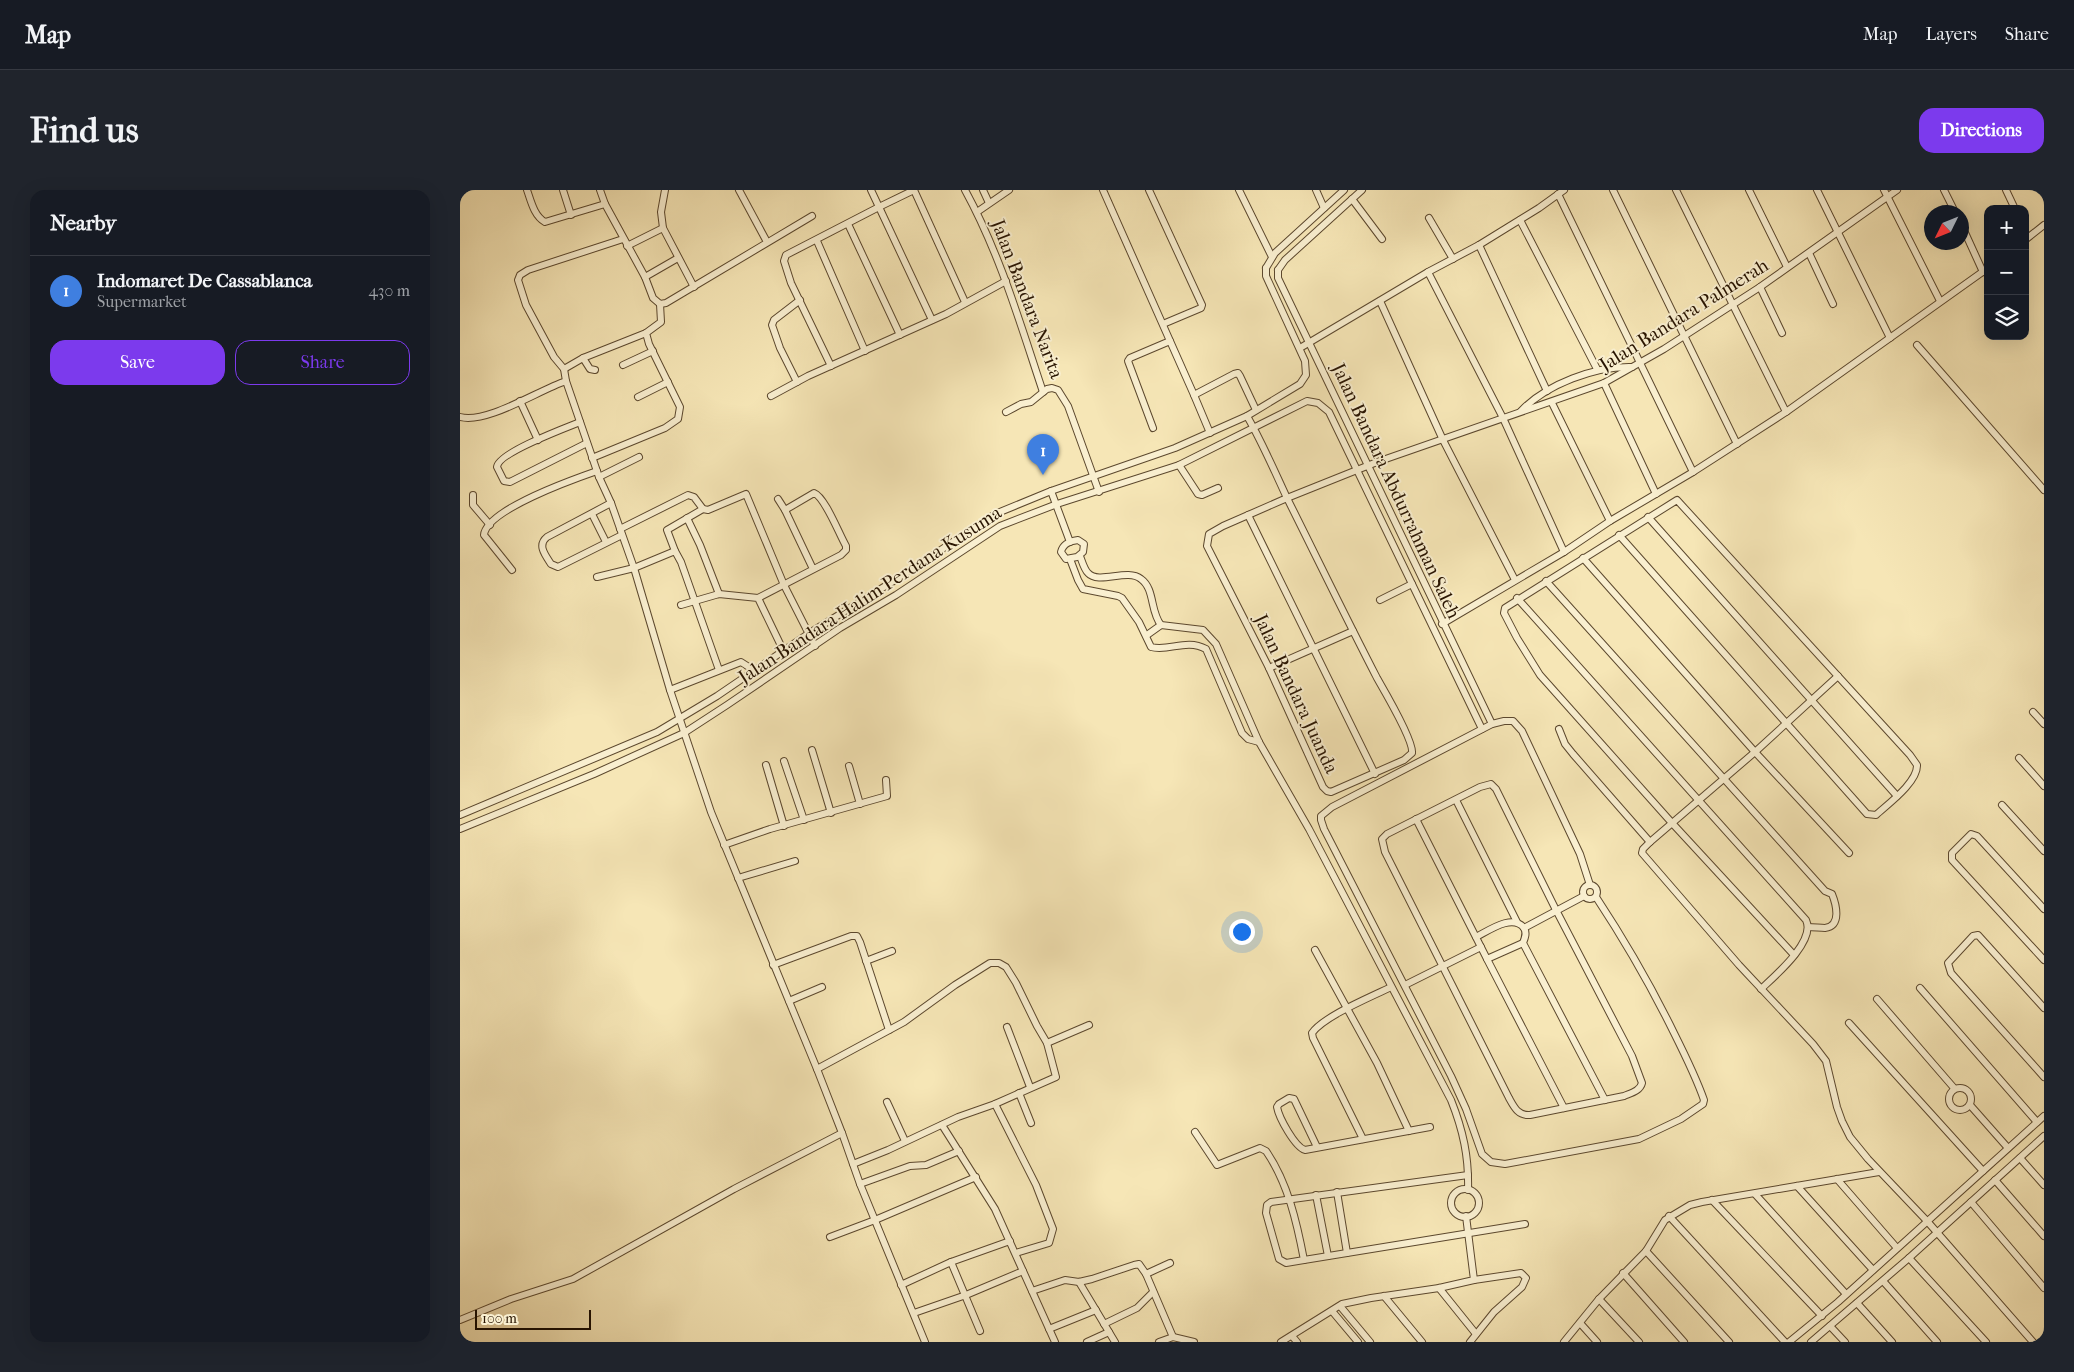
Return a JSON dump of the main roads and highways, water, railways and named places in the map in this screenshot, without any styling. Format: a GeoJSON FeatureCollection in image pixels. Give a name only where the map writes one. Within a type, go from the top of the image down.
{"type":"FeatureCollection","features":[{"type":"Feature","properties":{"kind":"place","name":"Indomaret De Cassablanca"},"geometry":{"type":"Point","coordinates":[1043,475]}}]}
